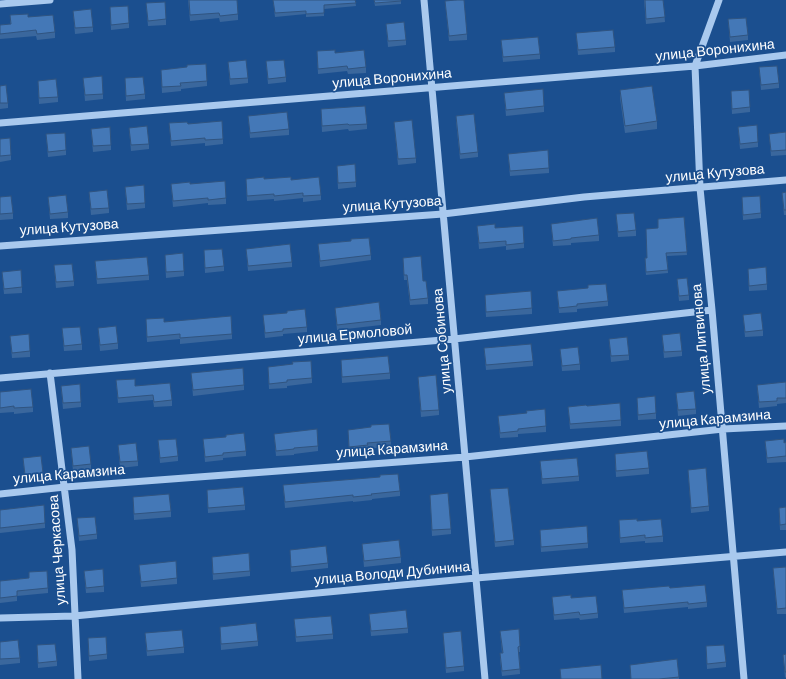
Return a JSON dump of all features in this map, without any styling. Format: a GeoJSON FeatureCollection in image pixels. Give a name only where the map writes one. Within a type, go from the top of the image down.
{"type":"FeatureCollection","features":[{"type":"Feature","properties":{"kind":"street"},"geometry":{"type":"LineString","coordinates":[[0,4],[50,0]]}},
{"type":"Feature","properties":{"kind":"street","name":"улица Собинова"},"geometry":{"type":"LineString","coordinates":[[424,0],[485,679]]}},
{"type":"Feature","properties":{"kind":"street","name":"улица Литвинова"},"geometry":{"type":"LineString","coordinates":[[719,0],[695,66],[700,188],[723,429],[732,556],[744,679]]}},
{"type":"Feature","properties":{"kind":"street","name":"улица Воронихина"},"geometry":{"type":"LineString","coordinates":[[0,123],[695,66],[786,55]]}},
{"type":"Feature","properties":{"kind":"street","name":"улица Кутузова"},"geometry":{"type":"LineString","coordinates":[[0,246],[443,214],[584,197],[786,180]]}},
{"type":"Feature","properties":{"kind":"street","name":"улица Ермоловой"},"geometry":{"type":"LineString","coordinates":[[0,378],[50,372],[454,339],[712,310]]}},
{"type":"Feature","properties":{"kind":"street","name":"улица Черкасова"},"geometry":{"type":"LineString","coordinates":[[50,372],[72,550],[78,679]]}},
{"type":"Feature","properties":{"kind":"street","name":"улица Карамзина"},"geometry":{"type":"LineString","coordinates":[[0,494],[65,487],[465,457],[723,429],[786,426]]}},
{"type":"Feature","properties":{"kind":"street","name":"улица Володи Дубинина"},"geometry":{"type":"LineString","coordinates":[[0,618],[74,616],[476,578],[786,552]]}},
{"type":"Feature","properties":{"kind":"building"},"geometry":{"type":"Polygon","coordinates":[[[189,0],[237,0],[238,14],[220,16],[219,13],[190,15],[189,0]]]}},
{"type":"Feature","properties":{"kind":"building"},"geometry":{"type":"Polygon","coordinates":[[[273,0],[355,0],[356,3],[324,5],[324,13],[306,14],[306,11],[275,13],[273,0]]]}},
{"type":"Feature","properties":{"kind":"building"},"geometry":{"type":"Polygon","coordinates":[[[374,0],[401,0],[401,1],[375,3],[374,0]]]}},
{"type":"Feature","properties":{"kind":"building"},"geometry":{"type":"Polygon","coordinates":[[[464,0],[467,34],[449,36],[445,1],[464,0]]]}},
{"type":"Feature","properties":{"kind":"building"},"geometry":{"type":"Polygon","coordinates":[[[645,0],[663,0],[665,17],[646,19],[645,0]]]}},
{"type":"Feature","properties":{"kind":"building"},"geometry":{"type":"Polygon","coordinates":[[[165,2],[166,19],[148,21],[146,3],[165,2]]]}},
{"type":"Feature","properties":{"kind":"building"},"geometry":{"type":"Polygon","coordinates":[[[128,6],[129,23],[111,25],[110,7],[128,6]]]}},
{"type":"Feature","properties":{"kind":"building"},"geometry":{"type":"Polygon","coordinates":[[[91,9],[93,27],[75,28],[73,11],[91,9]]]}},
{"type":"Feature","properties":{"kind":"building"},"geometry":{"type":"Polygon","coordinates":[[[28,14],[28,17],[53,15],[55,32],[37,34],[36,30],[0,34],[0,25],[11,24],[10,15],[28,14]]]}},
{"type":"Feature","properties":{"kind":"building"},"geometry":{"type":"Polygon","coordinates":[[[746,18],[748,35],[730,37],[728,19],[746,18]]]}},
{"type":"Feature","properties":{"kind":"building"},"geometry":{"type":"Polygon","coordinates":[[[404,22],[406,40],[388,41],[386,24],[404,22]]]}},
{"type":"Feature","properties":{"kind":"building"},"geometry":{"type":"Polygon","coordinates":[[[613,30],[615,47],[578,50],[576,33],[613,30]]]}},
{"type":"Feature","properties":{"kind":"building"},"geometry":{"type":"Polygon","coordinates":[[[538,37],[540,54],[503,57],[501,40],[538,37]]]}},
{"type":"Feature","properties":{"kind":"building"},"geometry":{"type":"Polygon","coordinates":[[[335,50],[335,53],[364,50],[366,67],[348,69],[347,66],[318,69],[317,51],[335,50]]]}},
{"type":"Feature","properties":{"kind":"building"},"geometry":{"type":"Polygon","coordinates":[[[246,60],[248,78],[230,79],[228,62],[246,60]]]}},
{"type":"Feature","properties":{"kind":"building"},"geometry":{"type":"Polygon","coordinates":[[[284,60],[286,77],[268,79],[266,61],[284,60]]]}},
{"type":"Feature","properties":{"kind":"building"},"geometry":{"type":"Polygon","coordinates":[[[206,64],[207,81],[180,83],[181,86],[162,87],[161,70],[187,67],[187,65],[206,64]]]}},
{"type":"Feature","properties":{"kind":"building"},"geometry":{"type":"Polygon","coordinates":[[[777,66],[779,83],[761,85],[759,67],[777,66]]]}},
{"type":"Feature","properties":{"kind":"building"},"geometry":{"type":"Polygon","coordinates":[[[102,76],[103,94],[85,95],[83,78],[102,76]]]}},
{"type":"Feature","properties":{"kind":"building"},"geometry":{"type":"Polygon","coordinates":[[[143,77],[145,94],[126,96],[125,78],[143,77]]]}},
{"type":"Feature","properties":{"kind":"building"},"geometry":{"type":"Polygon","coordinates":[[[56,79],[58,97],[39,98],[38,81],[56,79]]]}},
{"type":"Feature","properties":{"kind":"building"},"geometry":{"type":"Polygon","coordinates":[[[6,85],[8,103],[0,103],[0,86],[6,85]]]}},
{"type":"Feature","properties":{"kind":"building"},"geometry":{"type":"Polygon","coordinates":[[[652,86],[657,121],[625,126],[620,90],[652,86]]]}},
{"type":"Feature","properties":{"kind":"building"},"geometry":{"type":"Polygon","coordinates":[[[543,89],[544,106],[506,110],[504,93],[543,89]]]}},
{"type":"Feature","properties":{"kind":"building"},"geometry":{"type":"Polygon","coordinates":[[[749,90],[750,107],[732,109],[731,91],[749,90]]]}},
{"type":"Feature","properties":{"kind":"building"},"geometry":{"type":"Polygon","coordinates":[[[365,106],[367,124],[322,126],[321,109],[365,106]]]}},
{"type":"Feature","properties":{"kind":"building"},"geometry":{"type":"Polygon","coordinates":[[[287,112],[289,129],[250,133],[248,116],[287,112]]]}},
{"type":"Feature","properties":{"kind":"building"},"geometry":{"type":"Polygon","coordinates":[[[474,114],[478,152],[460,154],[456,116],[474,114]]]}},
{"type":"Feature","properties":{"kind":"building"},"geometry":{"type":"Polygon","coordinates":[[[412,120],[416,158],[398,159],[394,122],[412,120]]]}},
{"type":"Feature","properties":{"kind":"building"},"geometry":{"type":"Polygon","coordinates":[[[222,121],[223,139],[205,140],[205,138],[171,141],[169,123],[187,122],[188,124],[222,121]]]}},
{"type":"Feature","properties":{"kind":"building"},"geometry":{"type":"Polygon","coordinates":[[[757,125],[758,142],[740,144],[738,127],[757,125]]]}},
{"type":"Feature","properties":{"kind":"building"},"geometry":{"type":"Polygon","coordinates":[[[147,126],[149,144],[131,145],[129,128],[147,126]]]}},
{"type":"Feature","properties":{"kind":"building"},"geometry":{"type":"Polygon","coordinates":[[[110,127],[111,145],[93,146],[91,129],[110,127]]]}},
{"type":"Feature","properties":{"kind":"building"},"geometry":{"type":"Polygon","coordinates":[[[786,132],[786,150],[771,151],[769,134],[786,132]]]}},
{"type":"Feature","properties":{"kind":"building"},"geometry":{"type":"Polygon","coordinates":[[[65,133],[66,150],[48,152],[46,134],[65,133]]]}},
{"type":"Feature","properties":{"kind":"building"},"geometry":{"type":"Polygon","coordinates":[[[10,138],[11,155],[0,156],[0,139],[10,138]]]}},
{"type":"Feature","properties":{"kind":"building"},"geometry":{"type":"Polygon","coordinates":[[[548,150],[549,168],[510,171],[508,154],[548,150]]]}},
{"type":"Feature","properties":{"kind":"building"},"geometry":{"type":"Polygon","coordinates":[[[355,164],[356,182],[338,183],[337,166],[355,164]]]}},
{"type":"Feature","properties":{"kind":"building"},"geometry":{"type":"Polygon","coordinates":[[[264,177],[264,179],[291,177],[291,180],[319,177],[321,195],[303,196],[303,193],[274,196],[274,194],[247,196],[246,179],[264,177]]]}},
{"type":"Feature","properties":{"kind":"building"},"geometry":{"type":"Polygon","coordinates":[[[225,181],[226,198],[173,201],[171,184],[225,181]]]}},
{"type":"Feature","properties":{"kind":"building"},"geometry":{"type":"Polygon","coordinates":[[[144,185],[145,203],[127,204],[125,187],[144,185]]]}},
{"type":"Feature","properties":{"kind":"building"},"geometry":{"type":"Polygon","coordinates":[[[107,190],[109,208],[91,209],[89,192],[107,190]]]}},
{"type":"Feature","properties":{"kind":"building"},"geometry":{"type":"Polygon","coordinates":[[[786,192],[786,210],[784,210],[782,193],[786,192]]]}},
{"type":"Feature","properties":{"kind":"building"},"geometry":{"type":"Polygon","coordinates":[[[66,195],[68,212],[50,214],[48,197],[66,195]]]}},
{"type":"Feature","properties":{"kind":"building"},"geometry":{"type":"Polygon","coordinates":[[[11,196],[13,213],[0,214],[0,197],[11,196]]]}},
{"type":"Feature","properties":{"kind":"building"},"geometry":{"type":"Polygon","coordinates":[[[760,196],[761,213],[743,215],[742,197],[760,196]]]}},
{"type":"Feature","properties":{"kind":"building"},"geometry":{"type":"Polygon","coordinates":[[[634,213],[636,230],[618,232],[616,214],[634,213]]]}},
{"type":"Feature","properties":{"kind":"building"},"geometry":{"type":"Polygon","coordinates":[[[684,217],[687,252],[666,253],[668,270],[646,272],[646,229],[658,228],[658,219],[684,217]]]}},
{"type":"Feature","properties":{"kind":"building"},"geometry":{"type":"Polygon","coordinates":[[[597,218],[599,235],[553,241],[551,224],[597,218]]]}},
{"type":"Feature","properties":{"kind":"building"},"geometry":{"type":"Polygon","coordinates":[[[495,224],[495,228],[523,226],[524,243],[506,245],[506,241],[479,243],[477,226],[495,224]]]}},
{"type":"Feature","properties":{"kind":"building"},"geometry":{"type":"Polygon","coordinates":[[[369,238],[371,255],[320,261],[318,244],[369,238]]]}},
{"type":"Feature","properties":{"kind":"building"},"geometry":{"type":"Polygon","coordinates":[[[290,244],[292,262],[248,266],[246,249],[290,244]]]}},
{"type":"Feature","properties":{"kind":"building"},"geometry":{"type":"Polygon","coordinates":[[[222,249],[224,266],[205,268],[204,250],[222,249]]]}},
{"type":"Feature","properties":{"kind":"building"},"geometry":{"type":"Polygon","coordinates":[[[183,253],[184,271],[166,272],[165,255],[183,253]]]}},
{"type":"Feature","properties":{"kind":"building"},"geometry":{"type":"Polygon","coordinates":[[[421,256],[423,281],[426,281],[428,298],[410,300],[407,275],[404,275],[403,258],[421,256]]]}},
{"type":"Feature","properties":{"kind":"building"},"geometry":{"type":"Polygon","coordinates":[[[147,257],[149,275],[97,279],[95,261],[147,257]]]}},
{"type":"Feature","properties":{"kind":"building"},"geometry":{"type":"Polygon","coordinates":[[[72,264],[74,281],[56,282],[54,265],[72,264]]]}},
{"type":"Feature","properties":{"kind":"building"},"geometry":{"type":"Polygon","coordinates":[[[766,267],[767,284],[749,286],[748,269],[766,267]]]}},
{"type":"Feature","properties":{"kind":"building"},"geometry":{"type":"Polygon","coordinates":[[[21,270],[22,287],[4,289],[2,272],[21,270]]]}},
{"type":"Feature","properties":{"kind":"building"},"geometry":{"type":"Polygon","coordinates":[[[687,278],[689,295],[679,296],[677,279],[687,278]]]}},
{"type":"Feature","properties":{"kind":"building"},"geometry":{"type":"Polygon","coordinates":[[[606,284],[608,301],[577,304],[577,306],[559,308],[557,291],[588,288],[588,285],[606,284]]]}},
{"type":"Feature","properties":{"kind":"building"},"geometry":{"type":"Polygon","coordinates":[[[531,291],[532,308],[486,312],[485,295],[531,291]]]}},
{"type":"Feature","properties":{"kind":"building"},"geometry":{"type":"Polygon","coordinates":[[[379,302],[381,320],[337,325],[335,308],[379,302]]]}},
{"type":"Feature","properties":{"kind":"building"},"geometry":{"type":"Polygon","coordinates":[[[305,309],[307,327],[283,329],[283,331],[265,333],[263,315],[287,313],[287,311],[305,309]]]}},
{"type":"Feature","properties":{"kind":"building"},"geometry":{"type":"Polygon","coordinates":[[[761,313],[763,330],[745,332],[743,315],[761,313]]]}},
{"type":"Feature","properties":{"kind":"building"},"geometry":{"type":"Polygon","coordinates":[[[231,316],[232,334],[180,338],[180,334],[147,337],[146,319],[164,318],[164,322],[231,316]]]}},
{"type":"Feature","properties":{"kind":"building"},"geometry":{"type":"Polygon","coordinates":[[[116,326],[118,343],[100,345],[98,328],[116,326]]]}},
{"type":"Feature","properties":{"kind":"building"},"geometry":{"type":"Polygon","coordinates":[[[80,327],[82,344],[64,346],[62,328],[80,327]]]}},
{"type":"Feature","properties":{"kind":"building"},"geometry":{"type":"Polygon","coordinates":[[[680,333],[682,351],[664,352],[662,335],[680,333]]]}},
{"type":"Feature","properties":{"kind":"building"},"geometry":{"type":"Polygon","coordinates":[[[29,334],[30,351],[12,353],[10,336],[29,334]]]}},
{"type":"Feature","properties":{"kind":"building"},"geometry":{"type":"Polygon","coordinates":[[[627,337],[629,355],[611,356],[609,339],[627,337]]]}},
{"type":"Feature","properties":{"kind":"building"},"geometry":{"type":"Polygon","coordinates":[[[531,344],[533,361],[486,365],[484,348],[531,344]]]}},
{"type":"Feature","properties":{"kind":"building"},"geometry":{"type":"Polygon","coordinates":[[[578,347],[580,364],[562,366],[560,349],[578,347]]]}},
{"type":"Feature","properties":{"kind":"building"},"geometry":{"type":"Polygon","coordinates":[[[388,356],[390,373],[342,377],[341,360],[388,356]]]}},
{"type":"Feature","properties":{"kind":"building"},"geometry":{"type":"Polygon","coordinates":[[[311,361],[312,378],[287,380],[287,382],[269,384],[268,367],[293,364],[292,362],[311,361]]]}},
{"type":"Feature","properties":{"kind":"building"},"geometry":{"type":"Polygon","coordinates":[[[243,368],[244,385],[193,390],[191,373],[243,368]]]}},
{"type":"Feature","properties":{"kind":"building"},"geometry":{"type":"Polygon","coordinates":[[[436,375],[439,410],[421,411],[418,377],[436,375]]]}},
{"type":"Feature","properties":{"kind":"building"},"geometry":{"type":"Polygon","coordinates":[[[135,379],[135,386],[170,383],[172,400],[154,402],[153,395],[118,398],[116,380],[135,379]]]}},
{"type":"Feature","properties":{"kind":"building"},"geometry":{"type":"Polygon","coordinates":[[[786,382],[786,398],[777,398],[777,401],[759,402],[757,385],[786,382]]]}},
{"type":"Feature","properties":{"kind":"building"},"geometry":{"type":"Polygon","coordinates":[[[80,384],[81,402],[63,403],[61,386],[80,384]]]}},
{"type":"Feature","properties":{"kind":"building"},"geometry":{"type":"Polygon","coordinates":[[[31,389],[33,407],[14,408],[14,406],[0,408],[0,392],[31,389]]]}},
{"type":"Feature","properties":{"kind":"building"},"geometry":{"type":"Polygon","coordinates":[[[694,391],[696,409],[678,410],[676,393],[694,391]]]}},
{"type":"Feature","properties":{"kind":"building"},"geometry":{"type":"Polygon","coordinates":[[[655,396],[656,413],[638,415],[637,398],[655,396]]]}},
{"type":"Feature","properties":{"kind":"building"},"geometry":{"type":"Polygon","coordinates":[[[620,403],[621,420],[570,424],[568,407],[620,403]]]}},
{"type":"Feature","properties":{"kind":"building"},"geometry":{"type":"Polygon","coordinates":[[[545,409],[546,426],[518,429],[518,431],[500,433],[498,416],[527,413],[526,411],[545,409]]]}},
{"type":"Feature","properties":{"kind":"building"},"geometry":{"type":"Polygon","coordinates":[[[389,424],[391,441],[367,443],[368,445],[349,447],[348,430],[371,427],[371,425],[389,424]]]}},
{"type":"Feature","properties":{"kind":"building"},"geometry":{"type":"Polygon","coordinates":[[[317,429],[318,446],[276,451],[274,434],[317,429]]]}},
{"type":"Feature","properties":{"kind":"building"},"geometry":{"type":"Polygon","coordinates":[[[244,433],[246,451],[223,453],[223,455],[205,457],[203,439],[226,437],[226,435],[244,433]]]}},
{"type":"Feature","properties":{"kind":"building"},"geometry":{"type":"Polygon","coordinates":[[[176,439],[178,456],[160,458],[158,440],[176,439]]]}},
{"type":"Feature","properties":{"kind":"building"},"geometry":{"type":"Polygon","coordinates":[[[784,439],[784,443],[786,442],[786,456],[767,458],[765,441],[784,439]]]}},
{"type":"Feature","properties":{"kind":"building"},"geometry":{"type":"Polygon","coordinates":[[[136,443],[138,461],[120,462],[118,445],[136,443]]]}},
{"type":"Feature","properties":{"kind":"building"},"geometry":{"type":"Polygon","coordinates":[[[89,446],[91,464],[73,466],[71,448],[89,446]]]}},
{"type":"Feature","properties":{"kind":"building"},"geometry":{"type":"Polygon","coordinates":[[[647,451],[649,468],[616,471],[615,454],[647,451]]]}},
{"type":"Feature","properties":{"kind":"building"},"geometry":{"type":"Polygon","coordinates":[[[41,456],[43,473],[25,475],[23,458],[41,456]]]}},
{"type":"Feature","properties":{"kind":"building"},"geometry":{"type":"Polygon","coordinates":[[[577,458],[579,476],[542,479],[540,461],[577,458]]]}},
{"type":"Feature","properties":{"kind":"building"},"geometry":{"type":"Polygon","coordinates":[[[706,468],[709,506],[691,508],[688,470],[706,468]]]}},
{"type":"Feature","properties":{"kind":"building"},"geometry":{"type":"Polygon","coordinates":[[[398,474],[400,491],[353,497],[353,495],[285,502],[283,485],[380,477],[380,475],[398,474]]]}},
{"type":"Feature","properties":{"kind":"building"},"geometry":{"type":"Polygon","coordinates":[[[243,487],[245,505],[208,508],[207,490],[243,487]]]}},
{"type":"Feature","properties":{"kind":"building"},"geometry":{"type":"Polygon","coordinates":[[[508,488],[514,540],[495,542],[490,489],[508,488]]]}},
{"type":"Feature","properties":{"kind":"building"},"geometry":{"type":"Polygon","coordinates":[[[448,493],[451,529],[432,530],[430,495],[448,493]]]}},
{"type":"Feature","properties":{"kind":"building"},"geometry":{"type":"Polygon","coordinates":[[[169,494],[171,511],[134,514],[133,497],[169,494]]]}},
{"type":"Feature","properties":{"kind":"building"},"geometry":{"type":"Polygon","coordinates":[[[44,505],[45,523],[0,528],[0,510],[44,505]]]}},
{"type":"Feature","properties":{"kind":"building"},"geometry":{"type":"Polygon","coordinates":[[[786,507],[786,524],[780,525],[779,508],[786,507]]]}},
{"type":"Feature","properties":{"kind":"building"},"geometry":{"type":"Polygon","coordinates":[[[95,517],[97,534],[79,536],[77,518],[95,517]]]}},
{"type":"Feature","properties":{"kind":"building"},"geometry":{"type":"Polygon","coordinates":[[[637,519],[637,521],[661,519],[663,536],[645,538],[645,535],[620,538],[619,520],[637,519]]]}},
{"type":"Feature","properties":{"kind":"building"},"geometry":{"type":"Polygon","coordinates":[[[587,526],[588,543],[541,547],[540,530],[587,526]]]}},
{"type":"Feature","properties":{"kind":"building"},"geometry":{"type":"Polygon","coordinates":[[[399,540],[401,557],[364,561],[362,544],[399,540]]]}},
{"type":"Feature","properties":{"kind":"building"},"geometry":{"type":"Polygon","coordinates":[[[326,546],[328,563],[291,567],[290,550],[326,546]]]}},
{"type":"Feature","properties":{"kind":"building"},"geometry":{"type":"Polygon","coordinates":[[[249,553],[250,571],[213,574],[212,557],[249,553]]]}},
{"type":"Feature","properties":{"kind":"building"},"geometry":{"type":"Polygon","coordinates":[[[176,561],[177,578],[141,582],[139,565],[176,561]]]}},
{"type":"Feature","properties":{"kind":"building"},"geometry":{"type":"Polygon","coordinates":[[[786,567],[786,608],[777,609],[773,568],[786,567]]]}},
{"type":"Feature","properties":{"kind":"building"},"geometry":{"type":"Polygon","coordinates":[[[103,569],[104,586],[86,588],[84,571],[103,569]]]}},
{"type":"Feature","properties":{"kind":"building"},"geometry":{"type":"Polygon","coordinates":[[[47,571],[48,588],[17,591],[17,596],[0,598],[0,581],[29,578],[29,572],[47,571]]]}},
{"type":"Feature","properties":{"kind":"building"},"geometry":{"type":"Polygon","coordinates":[[[705,585],[707,602],[688,604],[688,602],[624,608],[622,590],[705,585]]]}},
{"type":"Feature","properties":{"kind":"building"},"geometry":{"type":"Polygon","coordinates":[[[571,595],[571,598],[596,596],[598,613],[580,615],[579,612],[554,615],[552,597],[571,595]]]}},
{"type":"Feature","properties":{"kind":"building"},"geometry":{"type":"Polygon","coordinates":[[[406,610],[408,628],[371,631],[369,614],[406,610]]]}},
{"type":"Feature","properties":{"kind":"building"},"geometry":{"type":"Polygon","coordinates":[[[331,616],[333,634],[296,637],[294,619],[331,616]]]}},
{"type":"Feature","properties":{"kind":"building"},"geometry":{"type":"Polygon","coordinates":[[[256,623],[258,641],[221,644],[220,627],[256,623]]]}},
{"type":"Feature","properties":{"kind":"building"},"geometry":{"type":"Polygon","coordinates":[[[519,629],[520,646],[518,647],[520,669],[502,671],[500,653],[503,653],[500,631],[519,629]]]}},
{"type":"Feature","properties":{"kind":"building"},"geometry":{"type":"Polygon","coordinates":[[[182,630],[184,647],[147,651],[145,633],[182,630]]]}},
{"type":"Feature","properties":{"kind":"building"},"geometry":{"type":"Polygon","coordinates":[[[461,631],[464,666],[446,668],[443,633],[461,631]]]}},
{"type":"Feature","properties":{"kind":"building"},"geometry":{"type":"Polygon","coordinates":[[[106,637],[107,654],[89,656],[88,638],[106,637]]]}},
{"type":"Feature","properties":{"kind":"building"},"geometry":{"type":"Polygon","coordinates":[[[18,640],[20,658],[0,659],[0,642],[18,640]]]}},
{"type":"Feature","properties":{"kind":"building"},"geometry":{"type":"Polygon","coordinates":[[[55,644],[57,661],[38,663],[37,645],[55,644]]]}},
{"type":"Feature","properties":{"kind":"building"},"geometry":{"type":"Polygon","coordinates":[[[724,645],[726,662],[707,664],[706,646],[724,645]]]}},
{"type":"Feature","properties":{"kind":"building"},"geometry":{"type":"Polygon","coordinates":[[[786,654],[786,672],[785,672],[783,655],[786,654]]]}},
{"type":"Feature","properties":{"kind":"building"},"geometry":{"type":"Polygon","coordinates":[[[677,659],[679,677],[631,679],[630,665],[677,659]]]}},
{"type":"Feature","properties":{"kind":"building"},"geometry":{"type":"Polygon","coordinates":[[[601,665],[602,679],[561,679],[560,669],[601,665]]]}}]}
